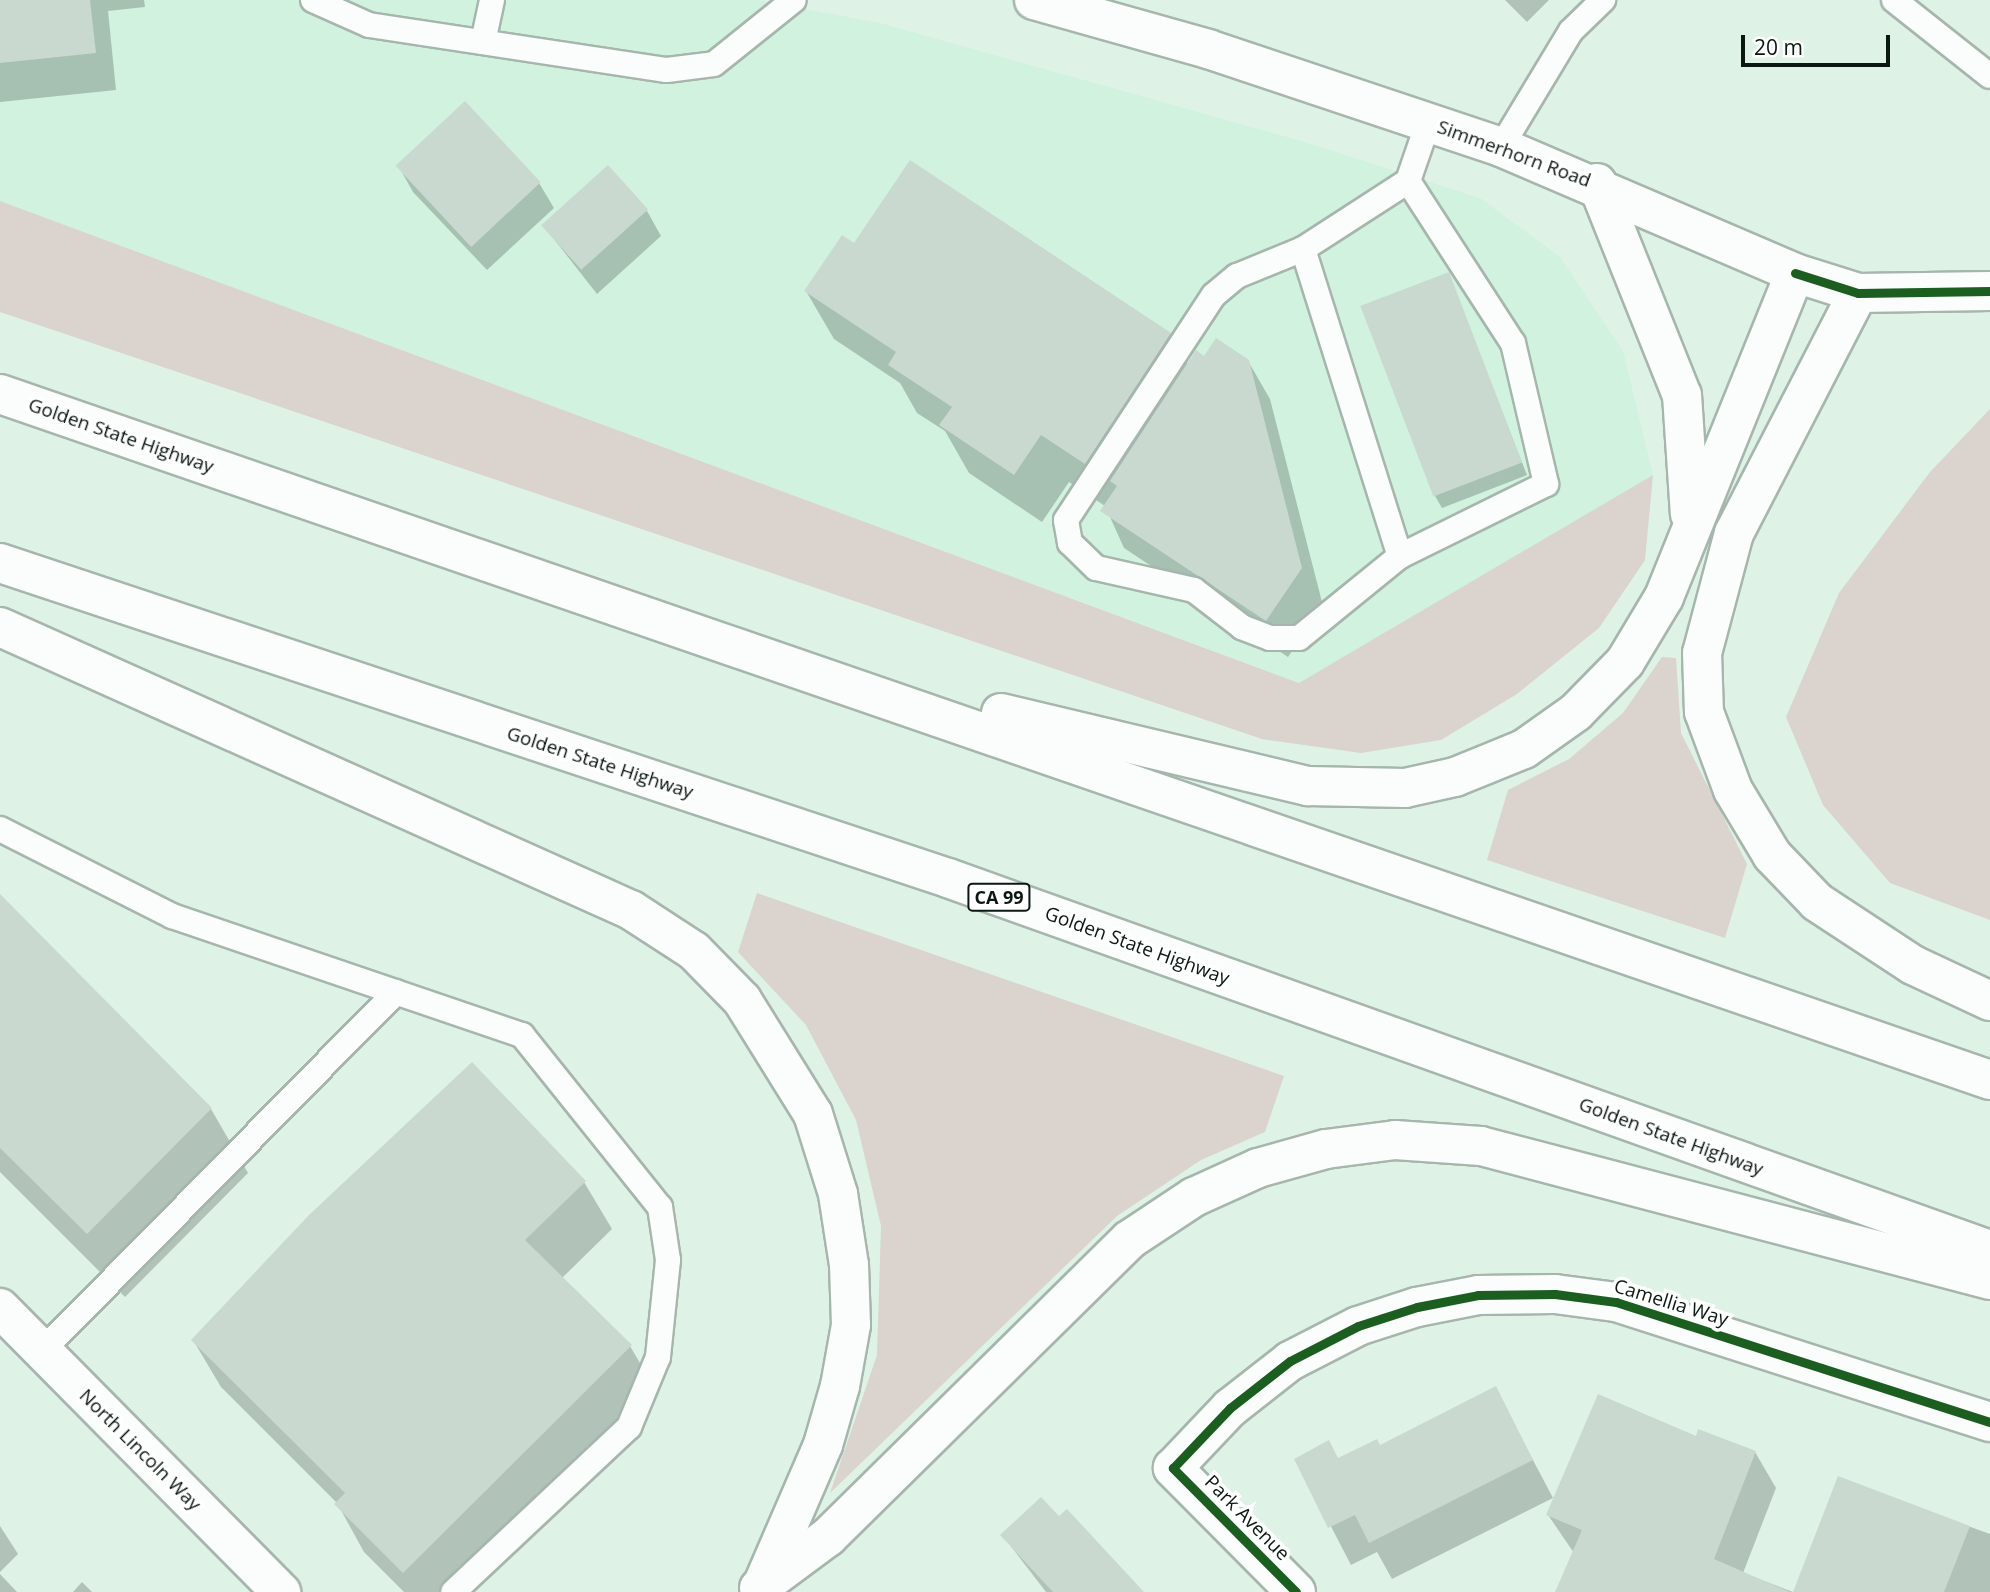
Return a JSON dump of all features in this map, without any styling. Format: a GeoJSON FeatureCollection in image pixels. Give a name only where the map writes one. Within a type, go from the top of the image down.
{"type":"FeatureCollection","features":[{"type":"Feature","properties":{"kind":"main road","name":"Simmerhorn Road"},"geometry":{"type":"LineString","coordinates":[[1034,0],[1502,148],[1597,183],[1796,273],[1858,293],[1990,291]]}},
{"type":"Feature","properties":{"kind":"main road"},"geometry":{"type":"LineString","coordinates":[[1597,183],[1682,395],[1690,530]]}},
{"type":"Feature","properties":{"kind":"main road"},"geometry":{"type":"LineString","coordinates":[[810,669],[1250,775],[1308,786],[1405,788],[1455,777],[1524,749],[1576,712],[1625,662],[1664,597],[1796,273]]}},
{"type":"Feature","properties":{"kind":"main road"},"geometry":{"type":"LineString","coordinates":[[1858,293],[1734,533],[1702,653],[1704,712],[1733,790],[1772,855],[1817,902],[1913,965],[1990,1002]]}},
{"type":"Feature","properties":{"kind":"main road","name":"Golden State Highway"},"geometry":{"type":"LineString","coordinates":[[0,394],[810,669],[1990,1080]]}},
{"type":"Feature","properties":{"kind":"main road","name":"Golden State Highway"},"geometry":{"type":"LineString","coordinates":[[0,563],[948,878],[1990,1250]]}},
{"type":"Feature","properties":{"kind":"main road"},"geometry":{"type":"LineString","coordinates":[[0,627],[631,910],[694,951],[742,1000],[813,1114],[838,1195],[849,1265],[851,1325],[840,1386],[823,1445],[758,1589]]}},
{"type":"Feature","properties":{"kind":"main road"},"geometry":{"type":"LineString","coordinates":[[758,1589],[828,1537],[1129,1240],[1207,1191],[1258,1168],[1325,1149],[1395,1140],[1481,1146],[1990,1280]]}},
{"type":"Feature","properties":{"kind":"main road","name":"Camellia Way"},"geometry":{"type":"LineString","coordinates":[[1173,1468],[1230,1408],[1290,1361],[1358,1326],[1478,1296],[1555,1294],[1616,1302],[1990,1422]]}},
{"type":"Feature","properties":{"kind":"main road","name":"North Lincoln Way"},"geometry":{"type":"LineString","coordinates":[[0,1308],[281,1592]]}},
{"type":"Feature","properties":{"kind":"main road","name":"Park Avenue"},"geometry":{"type":"LineString","coordinates":[[1173,1468],[1296,1592]]}},
{"type":"Feature","properties":{"kind":"lane"},"geometry":{"type":"LineString","coordinates":[[313,0],[369,25],[667,70],[714,64],[748,42],[794,0]]}},
{"type":"Feature","properties":{"kind":"lane"},"geometry":{"type":"LineString","coordinates":[[483,43],[492,0]]}},
{"type":"Feature","properties":{"kind":"lane"},"geometry":{"type":"LineString","coordinates":[[1502,148],[1571,31],[1602,0]]}},
{"type":"Feature","properties":{"kind":"lane"},"geometry":{"type":"LineString","coordinates":[[1894,0],[1990,76]]}},
{"type":"Feature","properties":{"kind":"lane"},"geometry":{"type":"LineString","coordinates":[[1408,181],[1514,344],[1546,484],[1400,556],[1299,638],[1270,638],[1242,627],[1194,590],[1096,568],[1070,543],[1066,520],[1214,296],[1237,276],[1303,249],[1408,181],[1428,123]]}},
{"type":"Feature","properties":{"kind":"lane"},"geometry":{"type":"LineString","coordinates":[[1303,249],[1400,556]]}},
{"type":"Feature","properties":{"kind":"lane"},"geometry":{"type":"LineString","coordinates":[[0,829],[172,916],[522,1035],[660,1207],[668,1260],[658,1357],[629,1427],[453,1592]]}},
{"type":"Feature","properties":{"kind":"lane"},"geometry":{"type":"LineString","coordinates":[[42,1351],[396,992]]}},
{"type":"Feature","properties":{"kind":"shaded area"},"geometry":{"type":"Polygon","coordinates":[[[0,0],[757,0],[880,23],[1305,142],[1480,198],[1560,257],[1623,351],[1653,475],[1300,683],[0,201],[0,0]]]}},
{"type":"Feature","properties":{"kind":"shaded area"},"geometry":{"type":"Polygon","coordinates":[[[0,201],[1299,683],[1653,475],[1645,560],[1599,628],[1517,694],[1441,740],[1361,753],[1262,739],[0,312],[0,201]]]}},
{"type":"Feature","properties":{"kind":"shaded area"},"geometry":{"type":"Polygon","coordinates":[[[1990,409],[1990,920],[1890,883],[1823,805],[1786,717],[1839,593],[1930,472],[1990,409]]]}},
{"type":"Feature","properties":{"kind":"shaded area"},"geometry":{"type":"Polygon","coordinates":[[[1662,657],[1676,658],[1681,733],[1747,864],[1725,938],[1487,860],[1508,790],[1569,759],[1623,713],[1662,657]]]}},
{"type":"Feature","properties":{"kind":"shaded area"},"geometry":{"type":"Polygon","coordinates":[[[757,893],[1284,1076],[1265,1132],[1201,1160],[1117,1216],[830,1493],[877,1355],[881,1226],[856,1120],[806,1025],[738,952],[757,893]]]}},
{"type":"Feature","properties":{"kind":"building"},"geometry":{"type":"Polygon","coordinates":[[[0,0],[90,0],[96,53],[0,63],[0,0]]]}},
{"type":"Feature","properties":{"kind":"building"},"geometry":{"type":"Polygon","coordinates":[[[465,101],[541,182],[471,247],[396,166],[465,101]]]}},
{"type":"Feature","properties":{"kind":"building"},"geometry":{"type":"Polygon","coordinates":[[[910,160],[1171,333],[1085,464],[1041,435],[1014,475],[939,425],[952,407],[888,365],[896,352],[804,291],[842,235],[854,243],[910,160]]]}},
{"type":"Feature","properties":{"kind":"building"},"geometry":{"type":"Polygon","coordinates":[[[608,165],[648,210],[581,270],[541,225],[608,165]]]}},
{"type":"Feature","properties":{"kind":"building"},"geometry":{"type":"Polygon","coordinates":[[[1449,272],[1522,462],[1433,496],[1360,306],[1449,272]]]}},
{"type":"Feature","properties":{"kind":"building"},"geometry":{"type":"Polygon","coordinates":[[[1216,338],[1249,360],[1302,568],[1266,621],[1100,511],[1117,486],[1110,481],[1196,350],[1204,356],[1216,338]]]}},
{"type":"Feature","properties":{"kind":"building"},"geometry":{"type":"Polygon","coordinates":[[[0,894],[212,1108],[87,1234],[0,1148],[0,894]]]}},
{"type":"Feature","properties":{"kind":"building"},"geometry":{"type":"Polygon","coordinates":[[[472,1062],[586,1181],[525,1240],[632,1345],[403,1573],[334,1504],[345,1493],[191,1340],[309,1215],[472,1062]]]}},
{"type":"Feature","properties":{"kind":"building"},"geometry":{"type":"Polygon","coordinates":[[[1496,1386],[1533,1460],[1369,1543],[1355,1515],[1328,1528],[1294,1459],[1329,1440],[1338,1458],[1377,1439],[1380,1445],[1496,1386]]]}},
{"type":"Feature","properties":{"kind":"building"},"geometry":{"type":"Polygon","coordinates":[[[1598,1394],[1696,1436],[1698,1429],[1756,1451],[1714,1559],[1790,1592],[1555,1592],[1582,1530],[1546,1515],[1598,1394]]]}},
{"type":"Feature","properties":{"kind":"building"},"geometry":{"type":"Polygon","coordinates":[[[1838,1476],[1970,1526],[1944,1592],[1793,1592],[1838,1476]]]}},
{"type":"Feature","properties":{"kind":"building"},"geometry":{"type":"Polygon","coordinates":[[[1041,1497],[1059,1516],[1067,1509],[1144,1592],[1053,1592],[1000,1535],[1041,1497]]]}},
{"type":"Feature","properties":{"kind":"cycle path"},"geometry":{"type":"LineString","coordinates":[[1795,273],[1858,293],[1990,291]]}},
{"type":"Feature","properties":{"kind":"cycle path"},"geometry":{"type":"LineString","coordinates":[[1296,1592],[1173,1468],[1230,1408],[1290,1361],[1358,1326],[1417,1307],[1478,1295],[1555,1294],[1616,1302],[1990,1422]]}}]}
